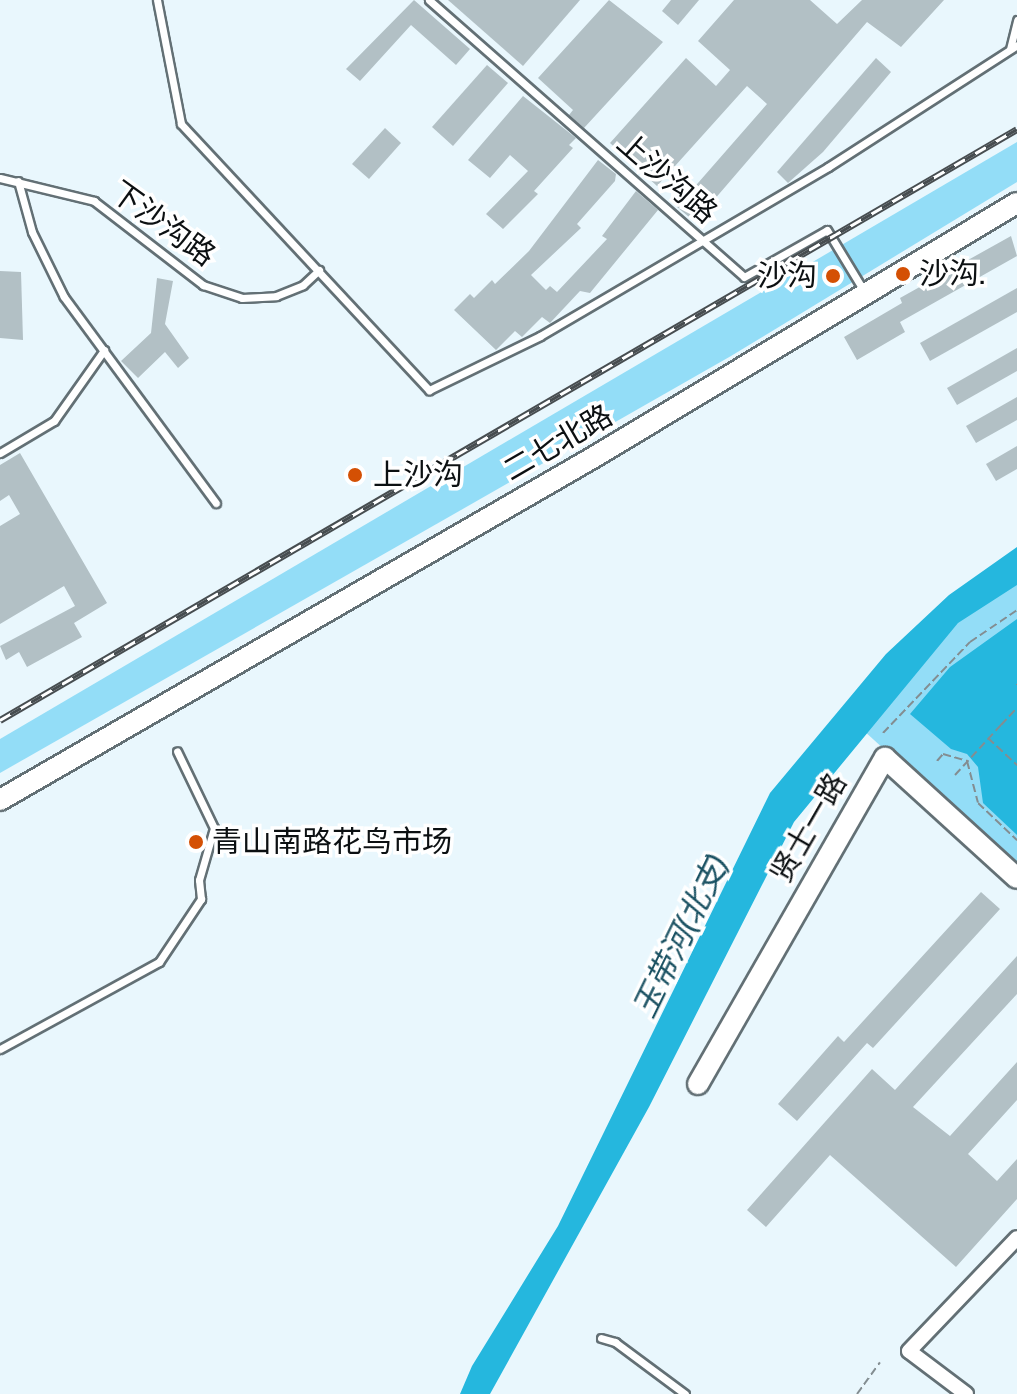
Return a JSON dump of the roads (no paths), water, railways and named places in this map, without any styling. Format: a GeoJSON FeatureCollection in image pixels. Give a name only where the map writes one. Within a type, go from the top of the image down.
{"type":"FeatureCollection","features":[{"type":"Feature","properties":{"kind":"main road","name":"二七北路"},"geometry":{"type":"LineString","coordinates":[[0,800],[1015,208]]}},
{"type":"Feature","properties":{"kind":"main road","name":"贤士一路"},"geometry":{"type":"LineString","coordinates":[[698,1084],[885,758],[1017,878]]}},
{"type":"Feature","properties":{"kind":"street"},"geometry":{"type":"LineString","coordinates":[[966,1394],[909,1351],[1017,1238]]}},
{"type":"Feature","properties":{"kind":"lane"},"geometry":{"type":"LineString","coordinates":[[157,0],[181,124],[429,390],[540,336],[828,167],[1013,47],[1017,20]]}},
{"type":"Feature","properties":{"kind":"lane","name":"上沙沟路"},"geometry":{"type":"LineString","coordinates":[[429,0],[744,277],[827,230],[867,296]]}},
{"type":"Feature","properties":{"kind":"lane","name":"下沙沟路"},"geometry":{"type":"LineString","coordinates":[[0,178],[94,201],[203,285],[242,298],[276,296],[303,285],[319,270]]}},
{"type":"Feature","properties":{"kind":"lane"},"geometry":{"type":"LineString","coordinates":[[18,181],[32,232],[58,284],[216,503]]}},
{"type":"Feature","properties":{"kind":"lane"},"geometry":{"type":"LineString","coordinates":[[0,453],[54,421],[104,350]]}},
{"type":"Feature","properties":{"kind":"lane"},"geometry":{"type":"LineString","coordinates":[[0,1049],[159,962],[201,899],[199,880],[214,828],[177,751]]}},
{"type":"Feature","properties":{"kind":"lane"},"geometry":{"type":"LineString","coordinates":[[601,1338],[641,1359],[685,1394]]}},
{"type":"Feature","properties":{"kind":"railway"},"geometry":{"type":"LineString","coordinates":[[0,720],[1017,129]]}},
{"type":"Feature","properties":{"kind":"place","name":"沙沟."},"geometry":{"type":"Point","coordinates":[903,274]}},
{"type":"Feature","properties":{"kind":"place","name":"沙沟"},"geometry":{"type":"Point","coordinates":[833,276]}},
{"type":"Feature","properties":{"kind":"place","name":"上沙沟"},"geometry":{"type":"Point","coordinates":[355,475]}},
{"type":"Feature","properties":{"kind":"place","name":"青山南路花鸟市场"},"geometry":{"type":"Point","coordinates":[196,842]}},
{"type":"Feature","properties":{"kind":"water label","name":"玉带河(北支)"},"geometry":{"type":"Point","coordinates":[681,936]}}]}
